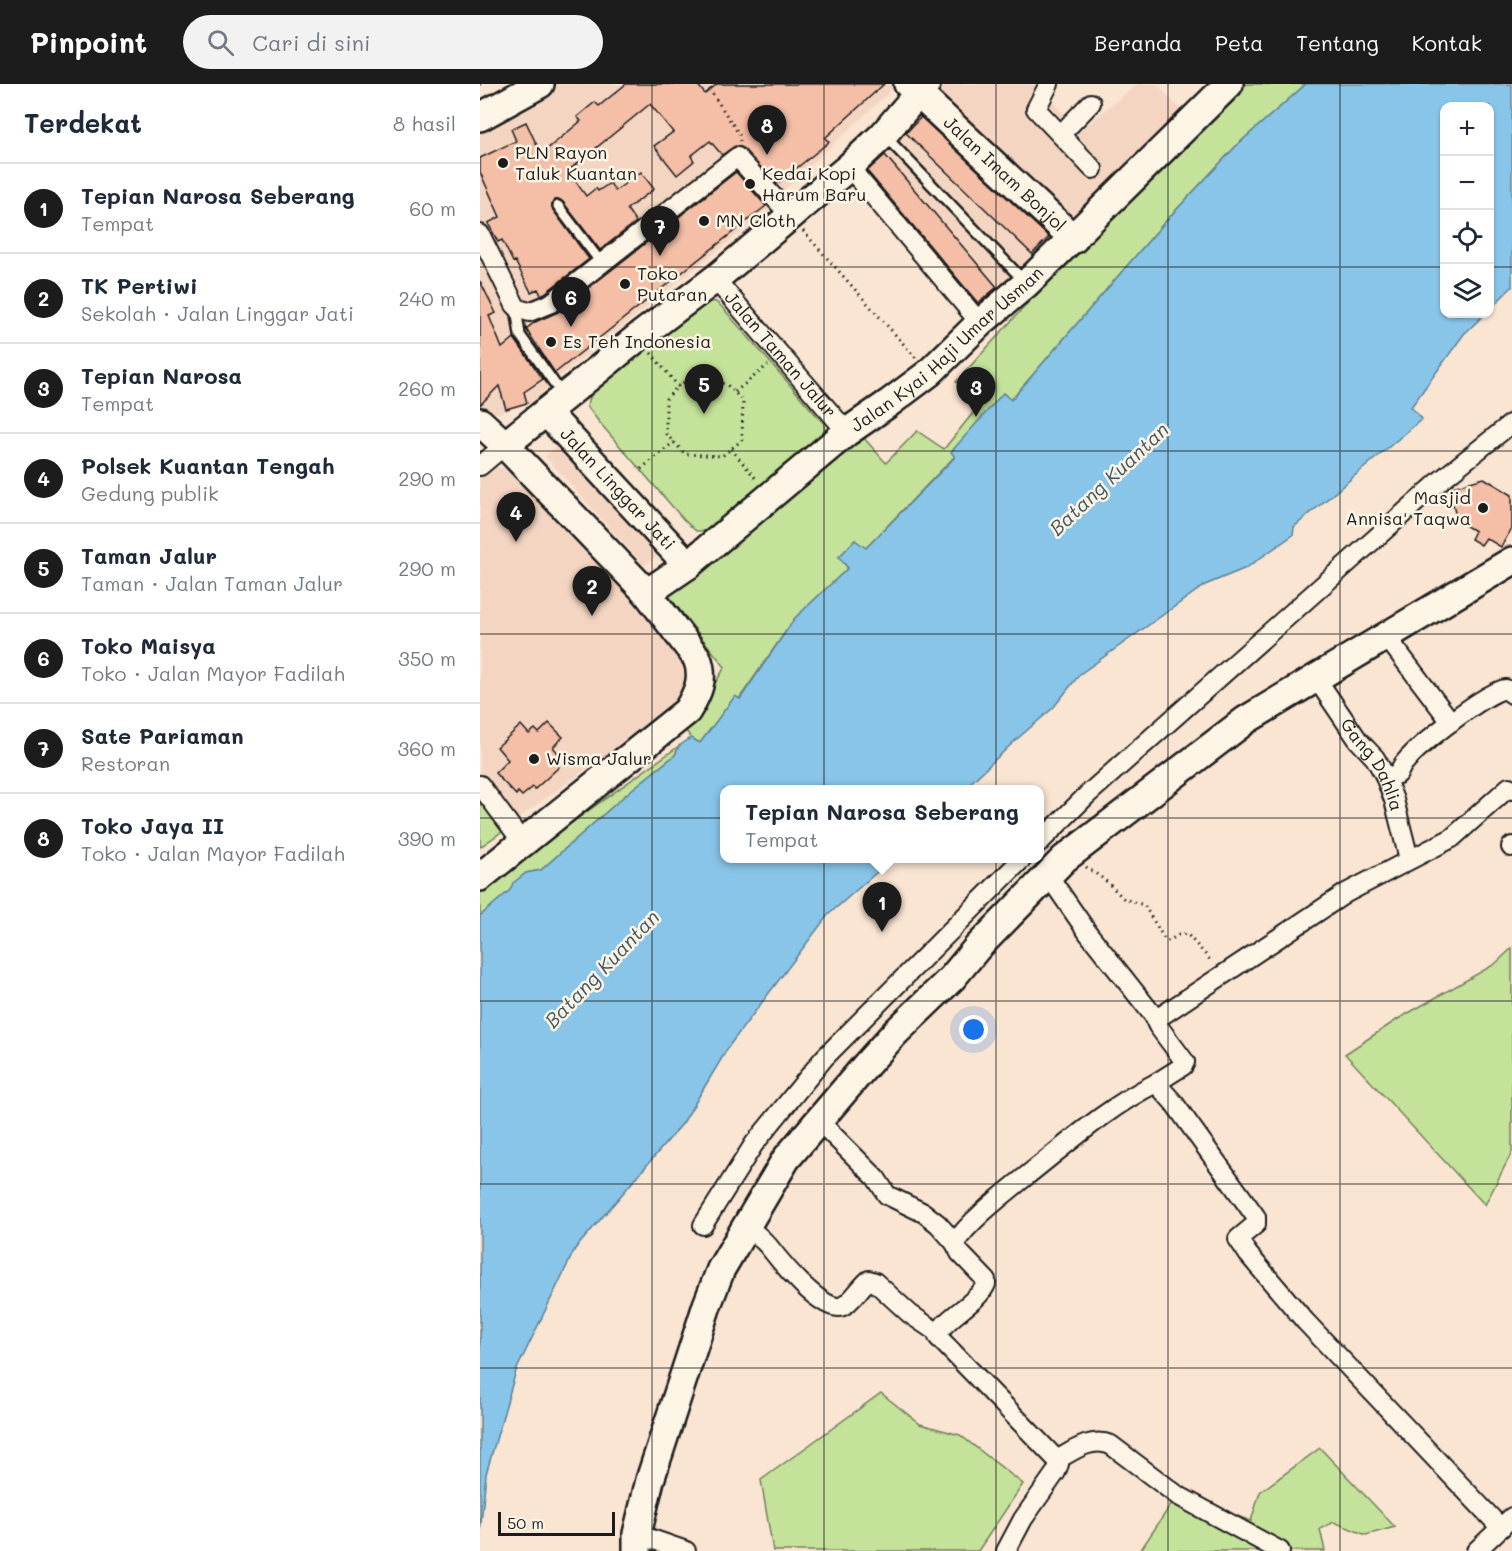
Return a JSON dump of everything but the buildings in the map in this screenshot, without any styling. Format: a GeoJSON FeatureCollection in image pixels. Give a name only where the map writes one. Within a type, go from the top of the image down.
{"type":"FeatureCollection","features":[{"type":"Feature","properties":{"kind":"street"},"geometry":{"type":"LineString","coordinates":[[480,117],[540,84]]}},
{"type":"Feature","properties":{"kind":"street"},"geometry":{"type":"LineString","coordinates":[[1049,84],[1036,109],[1093,169]]}},
{"type":"Feature","properties":{"kind":"street"},"geometry":{"type":"LineString","coordinates":[[480,466],[637,338],[715,279],[849,167],[883,135],[917,87]]}},
{"type":"Feature","properties":{"kind":"street","name":"Jalan Imam Bonjol"},"geometry":{"type":"LineString","coordinates":[[917,87],[1074,238]]}},
{"type":"Feature","properties":{"kind":"street","name":"Jalan Kyai Haji Umar Usman"},"geometry":{"type":"LineString","coordinates":[[647,592],[688,565],[847,432],[890,403],[929,372],[980,322],[1027,283],[1074,238],[1218,88]]}},
{"type":"Feature","properties":{"kind":"street"},"geometry":{"type":"LineString","coordinates":[[1061,134],[1091,103]]}},
{"type":"Feature","properties":{"kind":"street"},"geometry":{"type":"LineString","coordinates":[[480,234],[515,305],[524,311],[533,311],[551,303],[737,157],[790,215]]}},
{"type":"Feature","properties":{"kind":"street"},"geometry":{"type":"LineString","coordinates":[[849,167],[980,322]]}},
{"type":"Feature","properties":{"kind":"street","name":"Jalan Taman Jalur"},"geometry":{"type":"LineString","coordinates":[[715,279],[847,432]]}},
{"type":"Feature","properties":{"kind":"street","name":"Jalan Linggar Jati"},"geometry":{"type":"LineString","coordinates":[[555,404],[688,565]]}},
{"type":"Feature","properties":{"kind":"street"},"geometry":{"type":"LineString","coordinates":[[480,422],[647,592],[697,658],[701,668],[699,690],[687,711],[523,843],[483,868]]}},
{"type":"Feature","properties":{"kind":"street"},"geometry":{"type":"LineString","coordinates":[[1044,838],[1087,795],[1432,488],[1512,423]]}},
{"type":"Feature","properties":{"kind":"street"},"geometry":{"type":"LineString","coordinates":[[686,1551],[637,1542],[650,1480],[721,1269],[786,1159],[895,1033],[952,978],[977,948],[1071,854],[1246,720],[1512,561]]}},
{"type":"Feature","properties":{"kind":"street"},"geometry":{"type":"LineString","coordinates":[[1386,636],[1451,722]]}},
{"type":"Feature","properties":{"kind":"street","name":"Gang Dahlia"},"geometry":{"type":"LineString","coordinates":[[1316,678],[1358,740],[1375,758],[1385,777],[1394,800],[1409,859]]}},
{"type":"Feature","properties":{"kind":"street"},"geometry":{"type":"LineString","coordinates":[[1385,777],[1398,774],[1404,763],[1418,749],[1451,722],[1496,691],[1506,689],[1512,694]]}},
{"type":"Feature","properties":{"kind":"street"},"geometry":{"type":"LineString","coordinates":[[480,785],[523,843]]}},
{"type":"Feature","properties":{"kind":"street"},"geometry":{"type":"LineString","coordinates":[[1157,1020],[1346,893],[1452,838],[1509,787],[1512,790]]}},
{"type":"Feature","properties":{"kind":"street"},"geometry":{"type":"LineString","coordinates":[[703,1224],[754,1144],[824,1058],[1018,863]]}},
{"type":"Feature","properties":{"kind":"street"},"geometry":{"type":"LineString","coordinates":[[955,1243],[996,1201],[1078,1134],[1141,1091],[1183,1066],[1185,1062],[1158,1026],[1157,1020],[1088,933],[1048,875]]}},
{"type":"Feature","properties":{"kind":"street"},"geometry":{"type":"LineString","coordinates":[[1156,1083],[1174,1103],[1257,1218],[1256,1224],[1238,1238],[1248,1254],[1305,1321],[1507,1522],[1476,1551]]}},
{"type":"Feature","properties":{"kind":"street"},"geometry":{"type":"LineString","coordinates":[[819,1121],[876,1178],[887,1195],[924,1213],[938,1224],[955,1243],[960,1253],[986,1280],[986,1284],[972,1302],[943,1327],[938,1334],[939,1340],[1059,1464],[1056,1472],[1023,1519],[1006,1551]]}},
{"type":"Feature","properties":{"kind":"street"},"geometry":{"type":"LineString","coordinates":[[747,1225],[804,1286],[827,1303],[836,1307],[843,1306],[869,1280],[875,1282],[910,1314],[938,1334]]}},
{"type":"Feature","properties":{"kind":"street"},"geometry":{"type":"LineString","coordinates":[[1057,1460],[1083,1444],[1103,1442],[1111,1444],[1177,1495],[1280,1551]]}},
{"type":"Feature","properties":{"kind":"lane"},"geometry":{"type":"LineString","coordinates":[[883,135],[1027,283]]}},
{"type":"Feature","properties":{"kind":"lane"},"geometry":{"type":"LineString","coordinates":[[558,206],[602,264]]}},
{"type":"Feature","properties":{"kind":"lane"},"geometry":{"type":"LineString","coordinates":[[515,305],[520,335],[555,404]]}},
{"type":"Feature","properties":{"kind":"path"},"geometry":{"type":"LineString","coordinates":[[706,84],[741,138],[737,157]]}},
{"type":"Feature","properties":{"kind":"path"},"geometry":{"type":"LineString","coordinates":[[790,215],[829,262],[929,372]]}},
{"type":"Feature","properties":{"kind":"path"},"geometry":{"type":"LineString","coordinates":[[646,347],[678,386]]}},
{"type":"Feature","properties":{"kind":"path"},"geometry":{"type":"LineString","coordinates":[[735,392],[770,363]]}},
{"type":"Feature","properties":{"kind":"path"},"geometry":{"type":"LineString","coordinates":[[692,377],[726,384],[743,401],[742,440],[722,456],[685,454],[666,434],[666,399],[678,386],[692,377]]}},
{"type":"Feature","properties":{"kind":"path"},"geometry":{"type":"LineString","coordinates":[[641,469],[674,442]]}},
{"type":"Feature","properties":{"kind":"path"},"geometry":{"type":"LineString","coordinates":[[731,448],[770,496]]}},
{"type":"Feature","properties":{"kind":"path"},"geometry":{"type":"LineString","coordinates":[[1071,854],[1083,866],[1105,880],[1124,899],[1144,904],[1165,940],[1169,941],[1183,934],[1193,938],[1223,974]]}},
{"type":"Feature","properties":{"kind":"shaded area"},"geometry":{"type":"Polygon","coordinates":[[[548,84],[898,84],[784,190],[770,209],[560,376],[530,403],[498,413],[486,412],[480,408],[480,124],[548,84]]]}},
{"type":"Feature","properties":{"kind":"shaded area"},"geometry":{"type":"Polygon","coordinates":[[[935,84],[1047,84],[1043,92],[1080,131],[1137,84],[1157,84],[1184,114],[1073,226],[930,90],[935,84]]]}},
{"type":"Feature","properties":{"kind":"shaded area"},"geometry":{"type":"Polygon","coordinates":[[[920,114],[1056,234],[986,302],[978,306],[861,169],[909,119],[920,114]]]}},
{"type":"Feature","properties":{"kind":"shaded area"},"geometry":{"type":"Polygon","coordinates":[[[560,443],[660,554],[644,566],[545,456],[560,443]]]}},
{"type":"Feature","properties":{"kind":"shaded area"},"geometry":{"type":"Polygon","coordinates":[[[491,468],[507,468],[691,662],[689,683],[674,706],[514,821],[480,773],[480,476],[491,468]]]}},
{"type":"Feature","properties":{"kind":"green space"},"geometry":{"type":"Polygon","coordinates":[[[1238,84],[1306,84],[1237,145],[1164,223],[1011,400],[1003,393],[955,456],[865,549],[855,540],[839,557],[848,568],[795,618],[739,699],[735,697],[700,743],[691,738],[682,725],[703,703],[725,667],[668,595],[857,434],[863,437],[886,463],[917,431],[944,449],[981,403],[956,382],[1120,201],[1238,84]]]}},
{"type":"Feature","properties":{"kind":"green space"},"geometry":{"type":"Polygon","coordinates":[[[707,301],[716,302],[722,307],[824,424],[825,433],[729,516],[706,531],[696,531],[684,520],[587,406],[592,392],[625,363],[707,301]]]}},
{"type":"Feature","properties":{"kind":"green space"},"geometry":{"type":"Polygon","coordinates":[[[679,746],[675,755],[630,791],[541,870],[526,873],[511,890],[480,916],[480,888],[679,746]]]}},
{"type":"Feature","properties":{"kind":"green space"},"geometry":{"type":"Polygon","coordinates":[[[480,791],[507,828],[480,847],[480,791]]]}},
{"type":"Feature","properties":{"kind":"green space"},"geometry":{"type":"Polygon","coordinates":[[[1512,948],[1512,1152],[1485,1205],[1345,1054],[1398,1019],[1495,964],[1512,948]]]}},
{"type":"Feature","properties":{"kind":"green space"},"geometry":{"type":"Polygon","coordinates":[[[881,1393],[920,1424],[960,1435],[1023,1484],[978,1551],[773,1551],[761,1480],[881,1393]]]}},
{"type":"Feature","properties":{"kind":"green space"},"geometry":{"type":"Polygon","coordinates":[[[1320,1448],[1395,1527],[1366,1535],[1334,1522],[1320,1529],[1325,1551],[1140,1551],[1174,1500],[1213,1507],[1251,1521],[1260,1492],[1320,1448]]]}},
{"type":"Feature","properties":{"kind":"water","name":"Batang Kuantan"},"geometry":{"type":"Polygon","coordinates":[[[1306,84],[1512,84],[1512,287],[1494,305],[1494,102],[1440,102],[1440,318],[1481,318],[1464,334],[1411,407],[1422,419],[1294,527],[1293,535],[1246,568],[1205,585],[1080,674],[1053,708],[968,785],[720,785],[720,863],[887,863],[828,915],[729,1046],[683,1123],[575,1249],[516,1371],[486,1474],[480,1533],[480,916],[526,873],[541,870],[630,791],[675,755],[679,746],[691,738],[700,743],[735,696],[740,699],[795,618],[848,568],[839,557],[855,540],[866,548],[955,457],[951,452],[1003,393],[1011,400],[1164,223],[1237,145],[1306,84]]]}},
{"type":"Feature","properties":{"kind":"place","name":"Toko Jaya II"},"geometry":{"type":"Point","coordinates":[767,155]}},
{"type":"Feature","properties":{"kind":"place","name":"PLN Rayon Taluk Kuantan"},"geometry":{"type":"Point","coordinates":[503,163]}},
{"type":"Feature","properties":{"kind":"place","name":"Kedai Kopi Harum Baru"},"geometry":{"type":"Point","coordinates":[750,184]}},
{"type":"Feature","properties":{"kind":"place","name":"MN Cloth"},"geometry":{"type":"Point","coordinates":[704,221]}},
{"type":"Feature","properties":{"kind":"place","name":"Sate Pariaman"},"geometry":{"type":"Point","coordinates":[660,256]}},
{"type":"Feature","properties":{"kind":"place","name":"Toko Putaran"},"geometry":{"type":"Point","coordinates":[625,284]}},
{"type":"Feature","properties":{"kind":"place","name":"Toko Maisya"},"geometry":{"type":"Point","coordinates":[571,327]}},
{"type":"Feature","properties":{"kind":"place","name":"Es Teh Indonesia"},"geometry":{"type":"Point","coordinates":[551,342]}},
{"type":"Feature","properties":{"kind":"place","name":"Taman Jalur"},"geometry":{"type":"Point","coordinates":[704,414]}},
{"type":"Feature","properties":{"kind":"place","name":"Tepian Narosa"},"geometry":{"type":"Point","coordinates":[976,417]}},
{"type":"Feature","properties":{"kind":"place","name":"Masjid Annisa' Taqwa"},"geometry":{"type":"Point","coordinates":[1483,508]}},
{"type":"Feature","properties":{"kind":"place","name":"Polsek Kuantan Tengah"},"geometry":{"type":"Point","coordinates":[516,542]}},
{"type":"Feature","properties":{"kind":"place","name":"TK Pertiwi"},"geometry":{"type":"Point","coordinates":[592,616]}},
{"type":"Feature","properties":{"kind":"place","name":"Wisma Jalur"},"geometry":{"type":"Point","coordinates":[534,759]}},
{"type":"Feature","properties":{"kind":"place","name":"Tepian Narosa Seberang"},"geometry":{"type":"Point","coordinates":[882,932]}}]}
